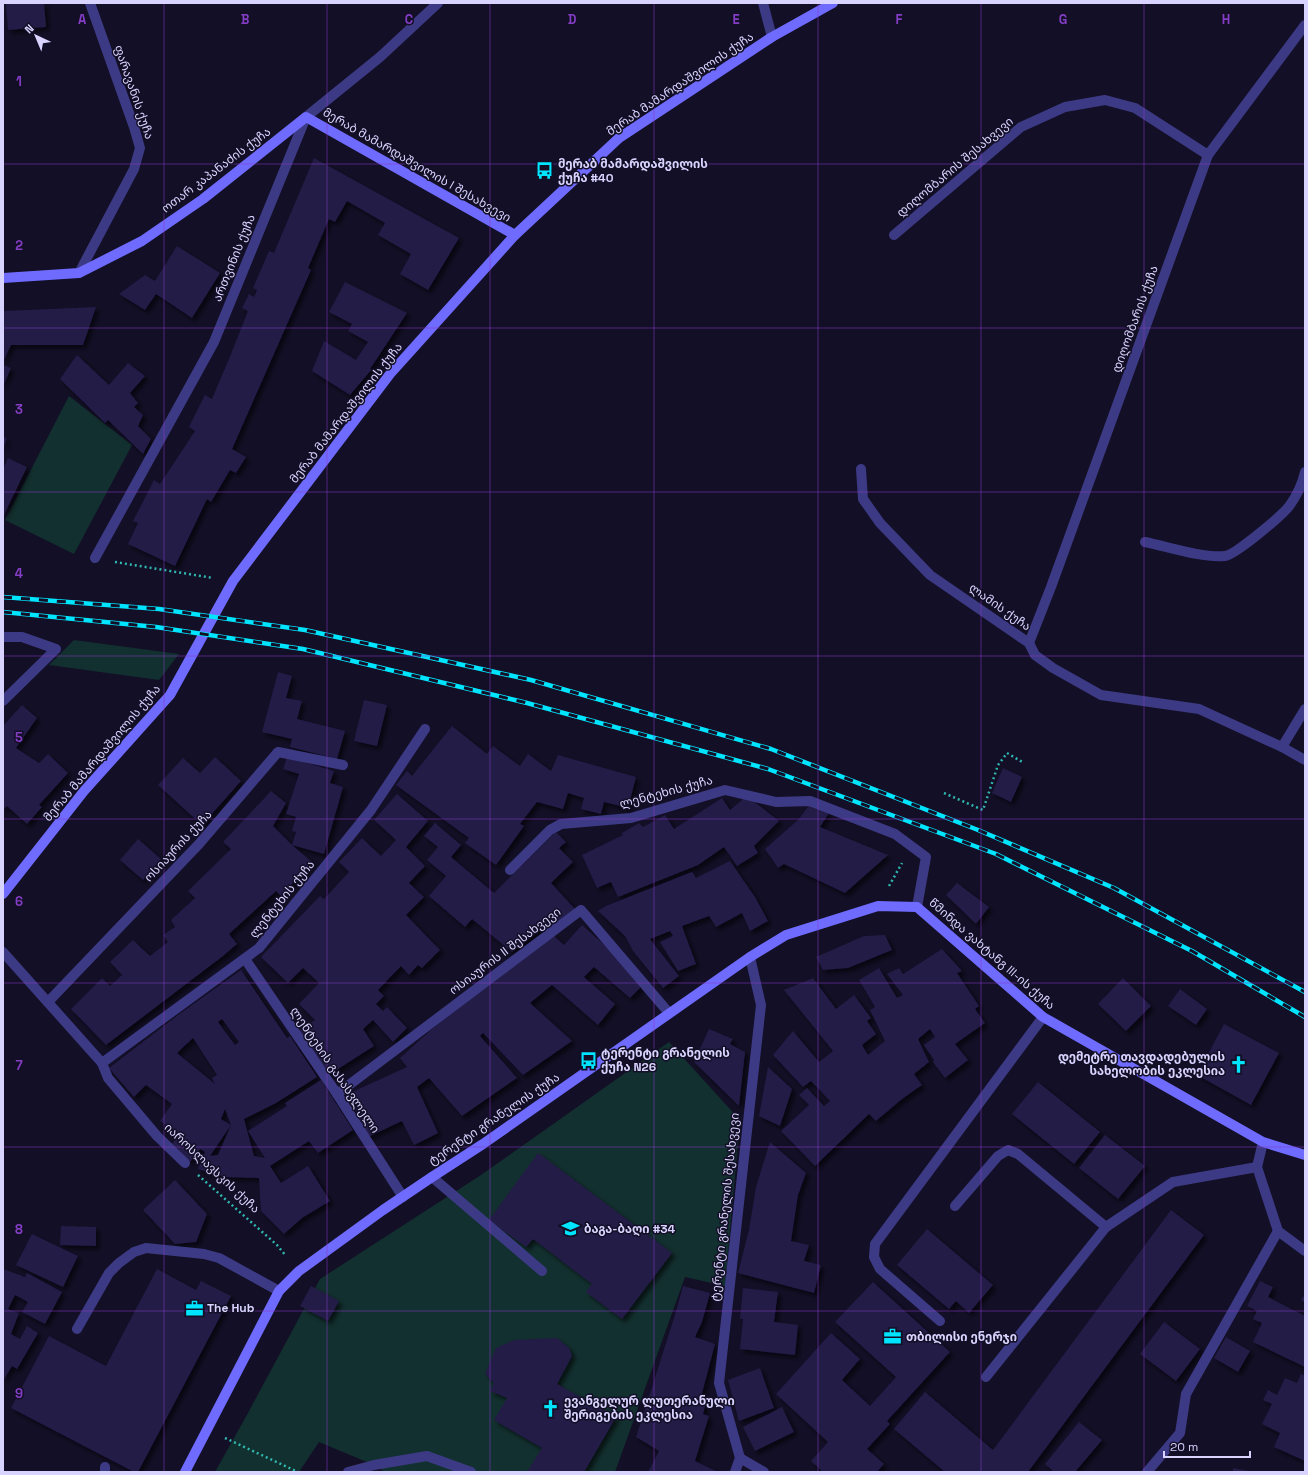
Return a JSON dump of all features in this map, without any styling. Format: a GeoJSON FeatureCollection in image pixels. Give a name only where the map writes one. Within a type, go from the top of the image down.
{"type":"FeatureCollection","features":[{"type":"Feature","properties":{"kind":"street","name":"ფარავანის ქუჩა"},"geometry":{"type":"LineString","coordinates":[[79,273],[134,169],[140,148],[90,3]]}},
{"type":"Feature","properties":{"kind":"street","name":"ართვინის ქუჩა"},"geometry":{"type":"LineString","coordinates":[[95,558],[214,342],[306,117],[380,57],[438,3]]}},
{"type":"Feature","properties":{"kind":"street"},"geometry":{"type":"LineString","coordinates":[[763,3],[772,37]]}},
{"type":"Feature","properties":{"kind":"street","name":"მერაბ მამარდაშვილის ქუჩა"},"geometry":{"type":"LineString","coordinates":[[3,894],[84,791],[170,695],[233,582],[390,374],[515,235],[619,138],[772,37],[833,3]]}},
{"type":"Feature","properties":{"kind":"street","name":"დიღომბარის ქუჩა"},"geometry":{"type":"LineString","coordinates":[[1029,644],[1208,155],[1305,25]]}},
{"type":"Feature","properties":{"kind":"street","name":"დიღომბარის შესახვევი"},"geometry":{"type":"LineString","coordinates":[[894,235],[1022,127],[1065,106],[1105,100],[1135,108],[1208,155]]}},
{"type":"Feature","properties":{"kind":"street","name":"ოთარ კაპანაძის ქუჩა"},"geometry":{"type":"LineString","coordinates":[[3,278],[79,273],[142,241],[197,203],[306,117]]}},
{"type":"Feature","properties":{"kind":"street","name":"მერაბ მამარდაშვილის I შესახვევი"},"geometry":{"type":"LineString","coordinates":[[306,117],[515,235]]}},
{"type":"Feature","properties":{"kind":"street","name":"ლამის ქუჩა"},"geometry":{"type":"LineString","coordinates":[[861,469],[863,499],[880,523],[930,575],[1029,644],[1035,655],[1053,668],[1101,695],[1199,709],[1282,747],[1305,760]]}},
{"type":"Feature","properties":{"kind":"street"},"geometry":{"type":"LineString","coordinates":[[1144,542],[1211,556],[1228,556],[1246,544],[1289,507],[1301,488],[1305,472]]}},
{"type":"Feature","properties":{"kind":"street"},"geometry":{"type":"LineString","coordinates":[[3,637],[22,637],[56,649],[3,701]]}},
{"type":"Feature","properties":{"kind":"street"},"geometry":{"type":"LineString","coordinates":[[1282,747],[1305,709]]}},
{"type":"Feature","properties":{"kind":"street","name":"ლენტეხის ქუჩა"},"geometry":{"type":"LineString","coordinates":[[102,1063],[259,948],[371,810],[425,729]]}},
{"type":"Feature","properties":{"kind":"street","name":"ოსიაურის ქუჩა"},"geometry":{"type":"LineString","coordinates":[[48,1002],[199,844],[278,752],[343,765]]}},
{"type":"Feature","properties":{"kind":"street","name":"ლენტეხის ქუჩა"},"geometry":{"type":"LineString","coordinates":[[510,870],[550,830],[561,824],[631,818],[725,790],[776,802],[810,801],[895,834],[926,857],[917,906]]}},
{"type":"Feature","properties":{"kind":"street","name":"ტერენტი გრანელის ქუჩა"},"geometry":{"type":"LineString","coordinates":[[185,1472],[279,1291],[299,1271],[402,1197],[483,1144],[750,957],[786,935],[878,906],[917,906]]}},
{"type":"Feature","properties":{"kind":"street","name":"წმინდა ვახტანგ III-ის ქუჩა"},"geometry":{"type":"LineString","coordinates":[[917,906],[1043,1017],[1263,1142],[1305,1155]]}},
{"type":"Feature","properties":{"kind":"street","name":"ოსიაურის II შესახვევი"},"geometry":{"type":"LineString","coordinates":[[337,1094],[581,910],[669,1013]]}},
{"type":"Feature","properties":{"kind":"street","name":"იაროსლავსკის ქუჩა"},"geometry":{"type":"LineString","coordinates":[[3,952],[102,1063],[108,1078],[157,1136],[185,1163]]}},
{"type":"Feature","properties":{"kind":"street","name":"ტერენტი გრანელის შესახვევი"},"geometry":{"type":"LineString","coordinates":[[740,1458],[719,1383],[761,1005],[750,957]]}},
{"type":"Feature","properties":{"kind":"street","name":"ლენტეხის გასასვლელი"},"geometry":{"type":"LineString","coordinates":[[244,959],[337,1094],[402,1197]]}},
{"type":"Feature","properties":{"kind":"street"},"geometry":{"type":"LineString","coordinates":[[940,1321],[880,1269],[874,1257],[875,1244],[1043,1017]]}},
{"type":"Feature","properties":{"kind":"street"},"geometry":{"type":"LineString","coordinates":[[1263,1142],[1257,1167],[1278,1231],[1305,1251]]}},
{"type":"Feature","properties":{"kind":"street"},"geometry":{"type":"LineString","coordinates":[[955,1206],[998,1156],[1008,1150],[1018,1154],[1106,1227]]}},
{"type":"Feature","properties":{"kind":"street"},"geometry":{"type":"LineString","coordinates":[[986,1377],[1106,1227],[1173,1182],[1257,1167]]}},
{"type":"Feature","properties":{"kind":"street"},"geometry":{"type":"LineString","coordinates":[[432,1177],[542,1271]]}},
{"type":"Feature","properties":{"kind":"street"},"geometry":{"type":"LineString","coordinates":[[1147,1472],[1180,1433],[1186,1394],[1278,1231]]}},
{"type":"Feature","properties":{"kind":"street"},"geometry":{"type":"LineString","coordinates":[[77,1329],[109,1273],[119,1263],[134,1252],[146,1248],[204,1254],[219,1258],[279,1291]]}},
{"type":"Feature","properties":{"kind":"street"},"geometry":{"type":"LineString","coordinates":[[348,1472],[374,1465],[427,1456],[471,1472]]}},
{"type":"Feature","properties":{"kind":"street"},"geometry":{"type":"LineString","coordinates":[[735,1472],[740,1458],[764,1472]]}},
{"type":"Feature","properties":{"kind":"path"},"geometry":{"type":"LineString","coordinates":[[95,558],[233,582]]}},
{"type":"Feature","properties":{"kind":"path"},"geometry":{"type":"LineString","coordinates":[[944,793],[983,810],[998,765],[1007,753],[1024,763]]}},
{"type":"Feature","properties":{"kind":"path"},"geometry":{"type":"LineString","coordinates":[[878,906],[903,862]]}},
{"type":"Feature","properties":{"kind":"path","name":"იაროსლავსკის ქუჩა"},"geometry":{"type":"LineString","coordinates":[[185,1163],[277,1245],[299,1271]]}},
{"type":"Feature","properties":{"kind":"path"},"geometry":{"type":"LineString","coordinates":[[207,1430],[298,1472]]}},
{"type":"Feature","properties":{"kind":"green space"},"geometry":{"type":"Polygon","coordinates":[[[69,396],[132,445],[74,554],[5,520],[69,396]]]}},
{"type":"Feature","properties":{"kind":"green space"},"geometry":{"type":"Polygon","coordinates":[[[74,640],[179,654],[159,680],[49,665],[74,640]]]}},
{"type":"Feature","properties":{"kind":"green space"},"geometry":{"type":"Polygon","coordinates":[[[669,1042],[740,1120],[725,1286],[685,1277],[615,1472],[385,1472],[374,1465],[319,1442],[299,1472],[215,1472],[320,1279],[481,1175],[669,1042]]]}},
{"type":"Feature","properties":{"kind":"building"},"geometry":{"type":"Polygon","coordinates":[[[44,3],[46,27],[8,30],[6,4],[44,3]]]}},
{"type":"Feature","properties":{"kind":"building"},"geometry":{"type":"Polygon","coordinates":[[[314,158],[459,238],[428,290],[400,274],[411,254],[378,235],[385,223],[347,201],[335,222],[329,219],[308,268],[311,270],[232,449],[246,457],[236,473],[230,470],[211,502],[207,499],[175,566],[128,544],[138,523],[133,521],[154,480],[160,484],[195,431],[189,427],[205,395],[212,399],[248,311],[242,308],[249,294],[254,297],[257,290],[253,288],[269,251],[274,253],[314,158]]]}},
{"type":"Feature","properties":{"kind":"building"},"geometry":{"type":"Polygon","coordinates":[[[177,246],[220,273],[192,318],[156,294],[145,310],[119,294],[145,275],[155,281],[177,246]]]}},
{"type":"Feature","properties":{"kind":"building"},"geometry":{"type":"Polygon","coordinates":[[[345,282],[407,313],[370,369],[372,369],[350,395],[312,371],[324,341],[356,360],[368,342],[348,331],[352,324],[329,312],[345,282]]]}},
{"type":"Feature","properties":{"kind":"building"},"geometry":{"type":"Polygon","coordinates":[[[96,307],[83,345],[11,345],[3,362],[3,311],[96,307]]]}},
{"type":"Feature","properties":{"kind":"building"},"geometry":{"type":"Polygon","coordinates":[[[77,355],[109,385],[128,363],[145,376],[130,393],[138,403],[134,407],[143,415],[138,426],[151,439],[143,454],[108,420],[105,423],[60,379],[77,355]]]}},
{"type":"Feature","properties":{"kind":"building"},"geometry":{"type":"Polygon","coordinates":[[[3,365],[11,368],[3,386],[3,365]]]}},
{"type":"Feature","properties":{"kind":"building"},"geometry":{"type":"Polygon","coordinates":[[[3,437],[7,438],[3,449],[3,437]]]}},
{"type":"Feature","properties":{"kind":"building"},"geometry":{"type":"Polygon","coordinates":[[[8,458],[27,467],[3,517],[3,469],[8,458]]]}},
{"type":"Feature","properties":{"kind":"building"},"geometry":{"type":"Polygon","coordinates":[[[278,672],[292,676],[286,698],[302,701],[297,719],[345,731],[337,759],[290,747],[292,739],[262,732],[278,672]]]}},
{"type":"Feature","properties":{"kind":"building"},"geometry":{"type":"Polygon","coordinates":[[[364,700],[387,705],[377,746],[354,741],[364,700]]]}},
{"type":"Feature","properties":{"kind":"building"},"geometry":{"type":"Polygon","coordinates":[[[22,705],[37,718],[16,748],[39,763],[48,754],[68,773],[39,805],[42,807],[27,824],[7,806],[3,810],[3,726],[22,705]]]}},
{"type":"Feature","properties":{"kind":"building"},"geometry":{"type":"Polygon","coordinates":[[[452,726],[487,754],[493,746],[520,766],[528,754],[551,771],[558,755],[636,777],[628,808],[604,802],[601,814],[581,809],[584,798],[568,793],[563,809],[537,802],[520,824],[524,826],[496,865],[465,843],[469,838],[396,785],[407,771],[412,776],[452,726]]]}},
{"type":"Feature","properties":{"kind":"building"},"geometry":{"type":"Polygon","coordinates":[[[215,757],[241,781],[202,825],[158,785],[183,758],[200,773],[215,757]]]}},
{"type":"Feature","properties":{"kind":"building"},"geometry":{"type":"Polygon","coordinates":[[[287,757],[334,771],[330,783],[343,787],[324,854],[292,845],[296,832],[292,831],[296,817],[286,814],[299,774],[283,769],[287,757]]]}},
{"type":"Feature","properties":{"kind":"building"},"geometry":{"type":"Polygon","coordinates":[[[1003,768],[1022,777],[1011,802],[992,793],[1003,768]]]}},
{"type":"Feature","properties":{"kind":"building"},"geometry":{"type":"Polygon","coordinates":[[[271,791],[286,803],[273,826],[312,862],[281,896],[276,891],[229,934],[237,944],[106,1045],[71,1009],[102,978],[110,986],[122,975],[110,962],[133,940],[150,956],[168,942],[163,935],[175,927],[171,920],[195,898],[188,891],[231,849],[223,842],[271,791]]]}},
{"type":"Feature","properties":{"kind":"building"},"geometry":{"type":"Polygon","coordinates":[[[397,794],[428,821],[406,847],[425,866],[409,883],[424,897],[406,915],[440,950],[422,968],[418,965],[409,975],[401,966],[378,990],[384,996],[376,1004],[383,1011],[387,1007],[407,1028],[393,1042],[373,1020],[363,1029],[374,1046],[327,1076],[299,1030],[315,1020],[299,1004],[319,983],[303,968],[288,983],[261,957],[320,896],[324,899],[349,872],[339,862],[362,838],[381,856],[396,840],[374,820],[397,794]]]}},
{"type":"Feature","properties":{"kind":"building"},"geometry":{"type":"Polygon","coordinates":[[[747,796],[779,821],[754,846],[758,853],[737,866],[724,847],[698,865],[618,897],[611,882],[597,888],[582,855],[623,835],[622,833],[639,823],[643,827],[665,815],[674,829],[722,798],[730,810],[747,796]]]}},
{"type":"Feature","properties":{"kind":"building"},"geometry":{"type":"Polygon","coordinates":[[[810,804],[829,813],[820,827],[888,855],[845,893],[784,864],[778,868],[765,849],[799,819],[810,804]]]}},
{"type":"Feature","properties":{"kind":"building"},"geometry":{"type":"Polygon","coordinates":[[[435,823],[461,845],[451,857],[494,893],[556,832],[566,842],[559,848],[573,862],[551,883],[576,910],[547,932],[543,928],[512,952],[472,919],[465,927],[429,896],[446,876],[427,860],[438,847],[424,836],[435,823]]]}},
{"type":"Feature","properties":{"kind":"building"},"geometry":{"type":"Polygon","coordinates":[[[138,839],[161,859],[143,880],[120,860],[138,839]]]}},
{"type":"Feature","properties":{"kind":"building"},"geometry":{"type":"Polygon","coordinates":[[[730,861],[755,897],[768,921],[750,931],[742,913],[716,927],[709,916],[682,926],[696,964],[678,971],[660,942],[673,936],[670,931],[650,939],[679,976],[663,988],[633,951],[625,936],[598,911],[606,906],[692,872],[696,878],[730,861]]]}},
{"type":"Feature","properties":{"kind":"building"},"geometry":{"type":"Polygon","coordinates":[[[957,883],[989,907],[976,924],[946,895],[957,883]]]}},
{"type":"Feature","properties":{"kind":"building"},"geometry":{"type":"Polygon","coordinates":[[[582,925],[609,949],[641,987],[630,998],[594,967],[584,977],[615,1004],[598,1025],[552,985],[530,1003],[572,1041],[523,1075],[483,1033],[480,1036],[517,1078],[462,1116],[429,1078],[417,1087],[438,1133],[414,1145],[402,1121],[368,1137],[348,1094],[407,1067],[400,1058],[432,1029],[553,935],[564,945],[582,925]]]}},
{"type":"Feature","properties":{"kind":"building"},"geometry":{"type":"Polygon","coordinates":[[[885,935],[892,950],[848,968],[823,970],[816,957],[864,936],[885,935]]]}},
{"type":"Feature","properties":{"kind":"building"},"geometry":{"type":"Polygon","coordinates":[[[942,949],[962,971],[957,973],[979,1006],[975,1009],[985,1023],[955,1044],[968,1060],[945,1078],[933,1062],[934,1060],[924,1045],[935,1037],[930,1029],[918,1039],[929,1062],[914,1074],[922,1085],[902,1099],[876,1121],[869,1114],[815,1166],[781,1131],[809,1105],[799,1095],[807,1088],[824,1106],[830,1101],[811,1081],[803,1087],[773,1055],[793,1031],[819,1062],[833,1051],[784,990],[813,978],[836,1009],[854,995],[871,1018],[867,1021],[876,1034],[862,1045],[868,1055],[885,1041],[870,1010],[875,1007],[859,980],[879,968],[897,998],[903,995],[887,974],[899,968],[903,974],[942,949]]]}},
{"type":"Feature","properties":{"kind":"building"},"geometry":{"type":"Polygon","coordinates":[[[241,970],[287,1038],[290,1036],[317,1077],[276,1103],[244,1119],[254,1156],[265,1158],[248,1131],[287,1106],[285,1103],[321,1080],[353,1130],[318,1153],[309,1141],[270,1166],[281,1183],[308,1166],[330,1201],[302,1218],[284,1234],[261,1211],[259,1178],[224,1177],[198,1169],[205,1152],[200,1149],[190,1162],[172,1144],[179,1134],[160,1121],[172,1104],[146,1085],[134,1097],[109,1068],[178,1015],[241,970]],[[222,1019],[218,1022],[235,1045],[239,1042],[222,1019]],[[193,1038],[177,1053],[215,1084],[212,1078],[217,1075],[193,1038]],[[225,1109],[221,1119],[231,1125],[225,1109]],[[231,1125],[210,1156],[218,1155],[231,1125]]]}},
{"type":"Feature","properties":{"kind":"building"},"geometry":{"type":"Polygon","coordinates":[[[1123,978],[1151,1006],[1126,1031],[1098,1004],[1123,978]]]}},
{"type":"Feature","properties":{"kind":"building"},"geometry":{"type":"Polygon","coordinates":[[[1180,989],[1207,1009],[1196,1025],[1168,1006],[1180,989]]]}},
{"type":"Feature","properties":{"kind":"building","name":"დემეტრე თავდადებულის სახელობის ეკლესია"},"geometry":{"type":"Polygon","coordinates":[[[1224,1024],[1279,1053],[1251,1105],[1197,1075],[1224,1024]]]}},
{"type":"Feature","properties":{"kind":"building"},"geometry":{"type":"Polygon","coordinates":[[[709,1029],[733,1039],[730,1044],[745,1052],[739,1106],[694,1062],[709,1029]]]}},
{"type":"Feature","properties":{"kind":"building"},"geometry":{"type":"Polygon","coordinates":[[[768,1067],[792,1089],[780,1126],[759,1116],[768,1067]]]}},
{"type":"Feature","properties":{"kind":"building"},"geometry":{"type":"Polygon","coordinates":[[[1038,1082],[1100,1132],[1074,1164],[1012,1114],[1038,1082]]]}},
{"type":"Feature","properties":{"kind":"building"},"geometry":{"type":"Polygon","coordinates":[[[1105,1135],[1145,1166],[1118,1199],[1079,1168],[1105,1135]]]}},
{"type":"Feature","properties":{"kind":"building"},"geometry":{"type":"Polygon","coordinates":[[[770,1142],[806,1173],[798,1195],[791,1241],[809,1245],[804,1261],[821,1265],[814,1293],[738,1273],[749,1230],[756,1187],[770,1142]]]}},
{"type":"Feature","properties":{"kind":"building","name":"ბაგა-ბაღი #34"},"geometry":{"type":"Polygon","coordinates":[[[538,1153],[672,1253],[622,1319],[586,1292],[592,1284],[533,1239],[526,1247],[489,1220],[538,1153]]]}},
{"type":"Feature","properties":{"kind":"building"},"geometry":{"type":"Polygon","coordinates":[[[175,1180],[207,1214],[196,1242],[175,1244],[143,1210],[175,1180]]]}},
{"type":"Feature","properties":{"kind":"building"},"geometry":{"type":"Polygon","coordinates":[[[1171,1210],[1204,1235],[1028,1472],[945,1472],[894,1429],[925,1392],[993,1450],[1171,1210]]]}},
{"type":"Feature","properties":{"kind":"building"},"geometry":{"type":"Polygon","coordinates":[[[61,1226],[96,1227],[96,1246],[60,1245],[61,1226]]]}},
{"type":"Feature","properties":{"kind":"building"},"geometry":{"type":"Polygon","coordinates":[[[927,1229],[993,1285],[969,1313],[956,1301],[949,1309],[897,1265],[927,1229]]]}},
{"type":"Feature","properties":{"kind":"building"},"geometry":{"type":"Polygon","coordinates":[[[32,1234],[78,1256],[63,1287],[16,1265],[32,1234]]]}},
{"type":"Feature","properties":{"kind":"building"},"geometry":{"type":"Polygon","coordinates":[[[3,1269],[25,1277],[27,1273],[62,1292],[45,1324],[22,1312],[28,1302],[15,1295],[8,1309],[19,1313],[11,1334],[20,1339],[27,1326],[38,1333],[17,1369],[12,1366],[3,1381],[3,1269]]]}},
{"type":"Feature","properties":{"kind":"building"},"geometry":{"type":"Polygon","coordinates":[[[157,1269],[196,1290],[201,1281],[231,1296],[138,1472],[134,1472],[11,1408],[49,1336],[106,1366],[157,1269]]]}},
{"type":"Feature","properties":{"kind":"building"},"geometry":{"type":"Polygon","coordinates":[[[1260,1281],[1273,1287],[1268,1297],[1305,1316],[1305,1367],[1253,1342],[1262,1323],[1253,1319],[1257,1311],[1247,1306],[1260,1281]]]}},
{"type":"Feature","properties":{"kind":"building"},"geometry":{"type":"Polygon","coordinates":[[[873,1282],[950,1352],[887,1421],[890,1424],[867,1449],[884,1464],[877,1472],[823,1472],[811,1461],[828,1442],[776,1394],[831,1333],[860,1359],[842,1380],[870,1406],[896,1377],[835,1322],[873,1282]]]}},
{"type":"Feature","properties":{"kind":"building"},"geometry":{"type":"Polygon","coordinates":[[[311,1286],[339,1301],[328,1321],[300,1306],[311,1286]]]}},
{"type":"Feature","properties":{"kind":"building"},"geometry":{"type":"Polygon","coordinates":[[[683,1286],[710,1293],[702,1322],[695,1337],[715,1344],[700,1401],[706,1403],[703,1414],[709,1416],[695,1461],[718,1472],[648,1472],[659,1451],[636,1437],[683,1286]]]}},
{"type":"Feature","properties":{"kind":"building"},"geometry":{"type":"Polygon","coordinates":[[[743,1288],[778,1292],[774,1322],[798,1325],[795,1355],[740,1349],[743,1319],[740,1319],[743,1288]]]}},
{"type":"Feature","properties":{"kind":"building"},"geometry":{"type":"Polygon","coordinates":[[[1305,1293],[1305,1303],[1301,1300],[1305,1293]]]}},
{"type":"Feature","properties":{"kind":"building"},"geometry":{"type":"Polygon","coordinates":[[[1164,1322],[1200,1349],[1176,1381],[1140,1354],[1164,1322]]]}},
{"type":"Feature","properties":{"kind":"building"},"geometry":{"type":"Polygon","coordinates":[[[1226,1337],[1250,1351],[1238,1372],[1214,1358],[1226,1337]]]}},
{"type":"Feature","properties":{"kind":"building","name":"ევანგელურ ლუთერანული შერიგების ეკლესია"},"geometry":{"type":"Polygon","coordinates":[[[557,1338],[569,1348],[572,1356],[557,1384],[616,1417],[584,1472],[527,1472],[542,1448],[494,1420],[507,1398],[490,1391],[494,1383],[485,1374],[496,1348],[514,1340],[557,1338]]]}},
{"type":"Feature","properties":{"kind":"building"},"geometry":{"type":"Polygon","coordinates":[[[760,1368],[774,1408],[739,1421],[728,1380],[760,1368]]]}},
{"type":"Feature","properties":{"kind":"building"},"geometry":{"type":"Polygon","coordinates":[[[1301,1374],[1305,1376],[1305,1461],[1274,1447],[1280,1433],[1262,1424],[1272,1404],[1263,1400],[1268,1390],[1277,1395],[1285,1378],[1297,1383],[1301,1374]]]}},
{"type":"Feature","properties":{"kind":"building"},"geometry":{"type":"Polygon","coordinates":[[[782,1407],[794,1432],[755,1451],[743,1427],[782,1407]]]}},
{"type":"Feature","properties":{"kind":"building"},"geometry":{"type":"Polygon","coordinates":[[[1079,1422],[1102,1440],[1075,1472],[1054,1472],[1045,1464],[1079,1422]]]}},
{"type":"Feature","properties":{"kind":"building"},"geometry":{"type":"Polygon","coordinates":[[[1233,1468],[1249,1471],[1249,1472],[1233,1472],[1233,1468]]]}},
{"type":"Feature","properties":{"kind":"railway"},"geometry":{"type":"LineString","coordinates":[[3,597],[159,609],[305,630],[531,680],[771,749],[978,830],[1114,888],[1305,992]]}},
{"type":"Feature","properties":{"kind":"railway"},"geometry":{"type":"LineString","coordinates":[[3,612],[156,627],[303,649],[527,703],[768,769],[996,854],[1192,951],[1305,1017]]}},
{"type":"Feature","properties":{"kind":"place","name":"მერაბ მამარდაშვილის ქუჩა #40"},"geometry":{"type":"Point","coordinates":[545,171]}},
{"type":"Feature","properties":{"kind":"place","name":"ტერენტი გრანელის ქუჩა N26"},"geometry":{"type":"Point","coordinates":[588,1060]}},
{"type":"Feature","properties":{"kind":"place","name":"დემეტრე თავდადებულის სახელობის ეკლესია"},"geometry":{"type":"Point","coordinates":[1238,1064]}},
{"type":"Feature","properties":{"kind":"place","name":"ბაგა-ბაღი #34"},"geometry":{"type":"Point","coordinates":[571,1229]}},
{"type":"Feature","properties":{"kind":"place","name":"The Hub"},"geometry":{"type":"Point","coordinates":[194,1308]}},
{"type":"Feature","properties":{"kind":"place","name":"თბილისი ენერჯი"},"geometry":{"type":"Point","coordinates":[893,1337]}},
{"type":"Feature","properties":{"kind":"place","name":"ევანგელურ ლუთერანული შერიგების ეკლესია"},"geometry":{"type":"Point","coordinates":[551,1408]}}]}
